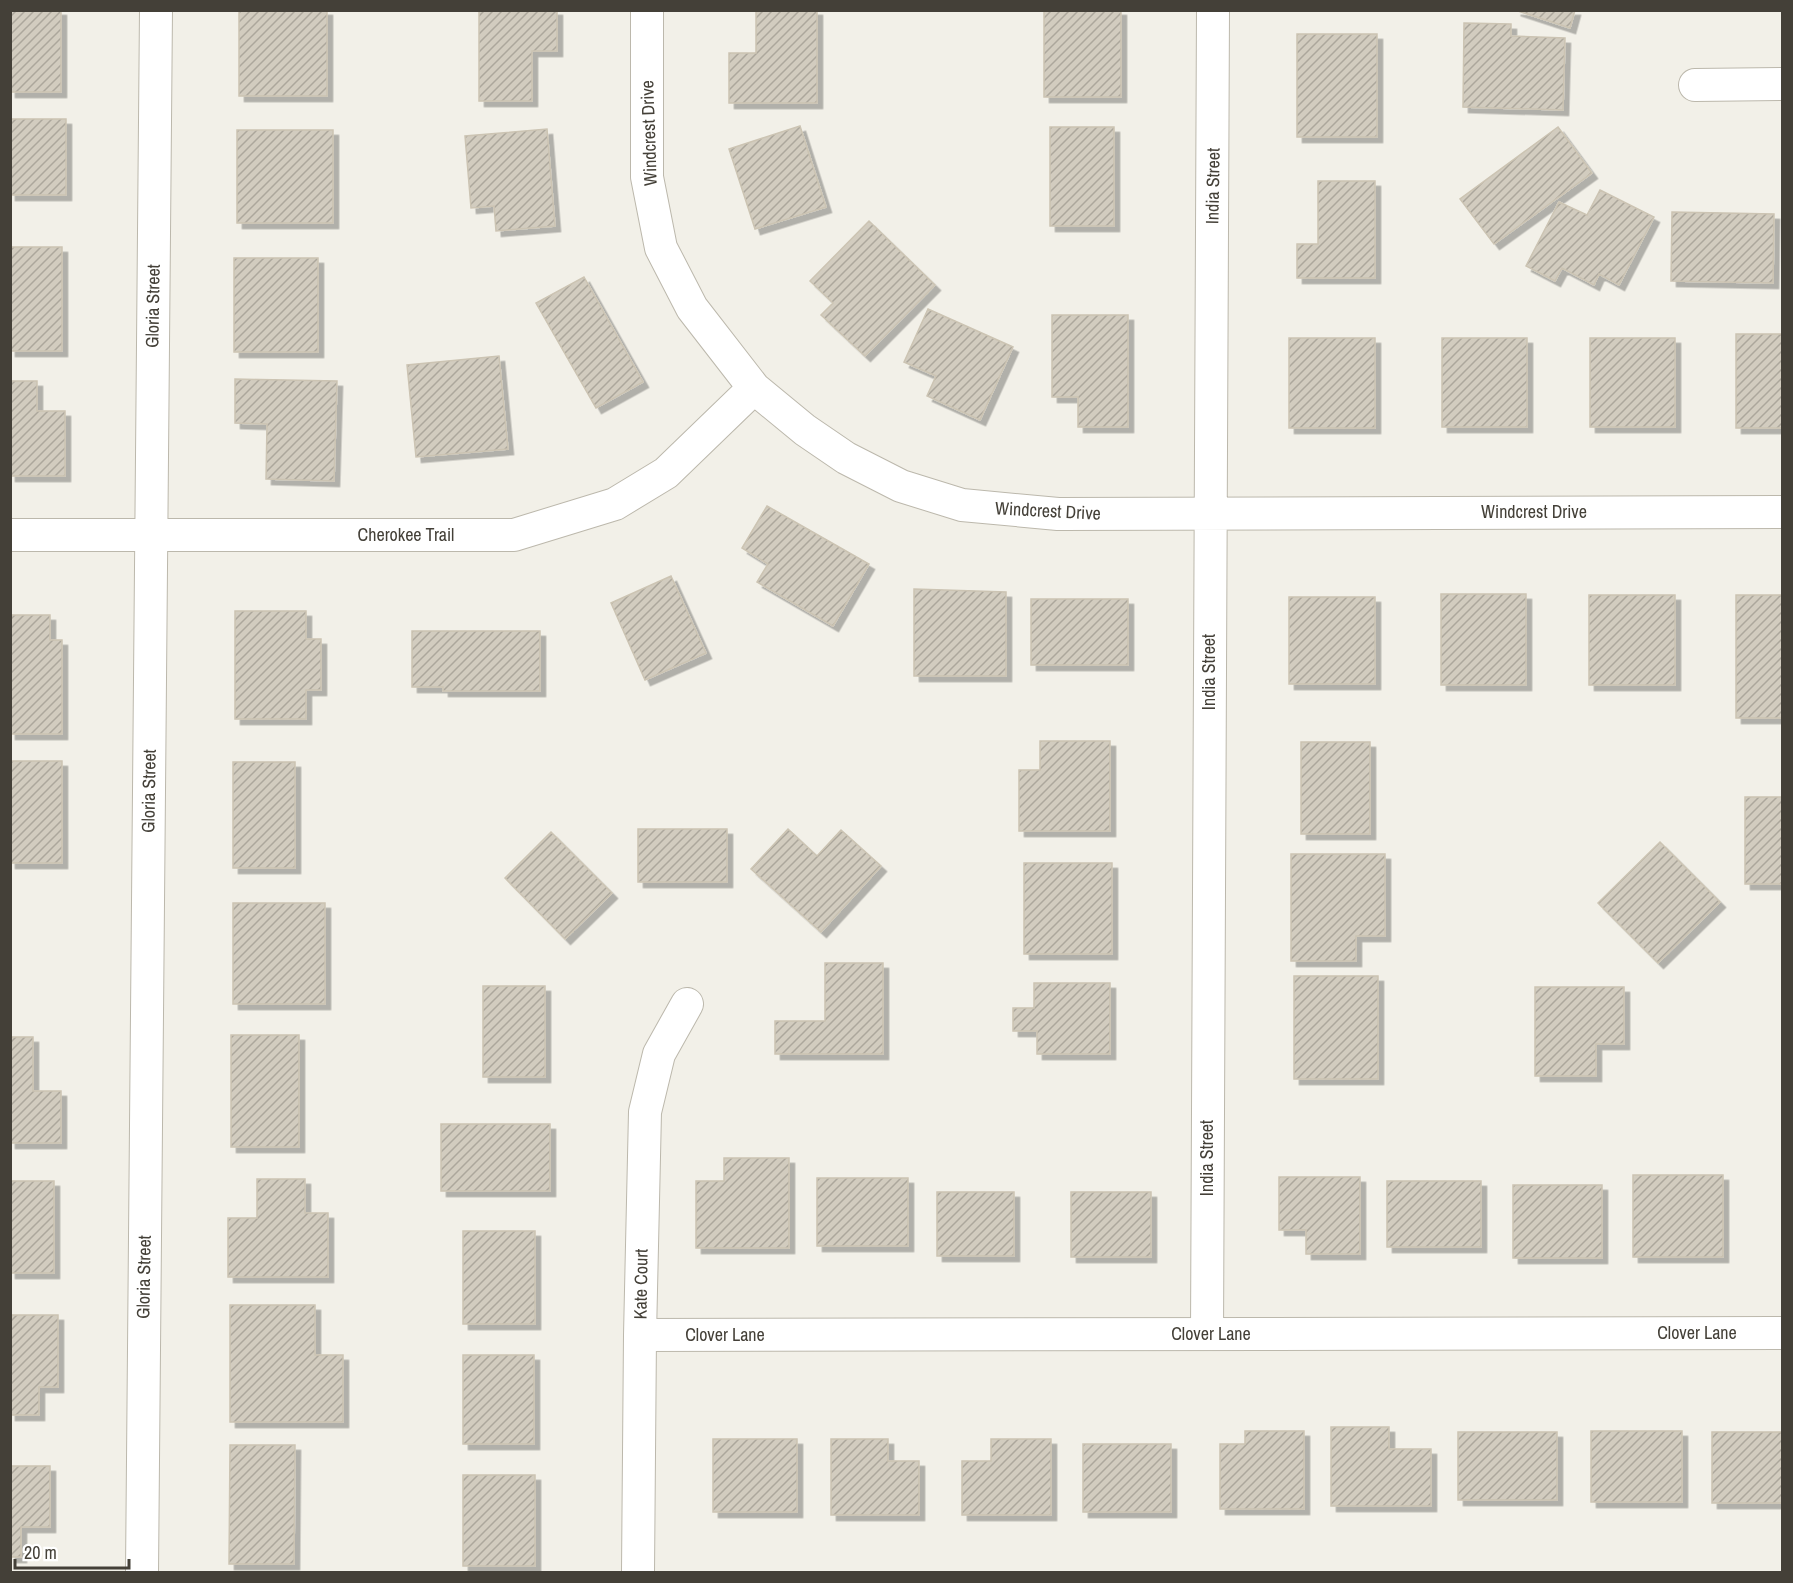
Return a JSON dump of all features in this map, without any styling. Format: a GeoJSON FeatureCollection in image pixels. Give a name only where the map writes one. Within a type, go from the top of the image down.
{"type":"FeatureCollection","features":[{"type":"Feature","properties":{"kind":"street","name":"Gloria Street"},"geometry":{"type":"LineString","coordinates":[[142,1572],[156,10]]}},
{"type":"Feature","properties":{"kind":"street","name":"Windcrest Drive"},"geometry":{"type":"LineString","coordinates":[[647,10],[646,177],[661,248],[692,308],[754,388],[805,430],[846,458],[901,486],[962,505],[1058,514],[1782,512]]}},
{"type":"Feature","properties":{"kind":"street","name":"India Street"},"geometry":{"type":"LineString","coordinates":[[1207,1334],[1214,10]]}},
{"type":"Feature","properties":{"kind":"street"},"geometry":{"type":"LineString","coordinates":[[1695,85],[1782,84]]}},
{"type":"Feature","properties":{"kind":"street","name":"Cherokee Trail"},"geometry":{"type":"LineString","coordinates":[[10,535],[514,535],[615,504],[666,473],[754,388]]}},
{"type":"Feature","properties":{"kind":"street","name":"Kate Court"},"geometry":{"type":"LineString","coordinates":[[638,1572],[645,1112],[659,1054],[687,1004]]}},
{"type":"Feature","properties":{"kind":"street","name":"Clover Lane"},"geometry":{"type":"LineString","coordinates":[[640,1335],[1782,1333]]}},
{"type":"Feature","properties":{"kind":"building"},"geometry":{"type":"Polygon","coordinates":[[[10,10],[61,10],[61,92],[10,92],[10,10]]]}},
{"type":"Feature","properties":{"kind":"building"},"geometry":{"type":"Polygon","coordinates":[[[239,10],[327,10],[327,96],[239,96],[239,10]]]}},
{"type":"Feature","properties":{"kind":"building"},"geometry":{"type":"Polygon","coordinates":[[[479,10],[557,10],[557,51],[532,51],[532,101],[479,101],[479,10]]]}},
{"type":"Feature","properties":{"kind":"building"},"geometry":{"type":"Polygon","coordinates":[[[756,10],[817,10],[817,103],[729,103],[729,53],[756,53],[756,10]]]}},
{"type":"Feature","properties":{"kind":"building"},"geometry":{"type":"Polygon","coordinates":[[[1044,10],[1121,10],[1121,97],[1044,97],[1044,10]]]}},
{"type":"Feature","properties":{"kind":"building"},"geometry":{"type":"Polygon","coordinates":[[[1515,10],[1575,10],[1570,28],[1515,10]]]}},
{"type":"Feature","properties":{"kind":"building"},"geometry":{"type":"Polygon","coordinates":[[[1464,23],[1511,24],[1511,36],[1565,38],[1563,110],[1463,107],[1464,23]]]}},
{"type":"Feature","properties":{"kind":"building"},"geometry":{"type":"Polygon","coordinates":[[[1297,34],[1377,34],[1377,137],[1297,137],[1297,34]]]}},
{"type":"Feature","properties":{"kind":"building"},"geometry":{"type":"Polygon","coordinates":[[[10,119],[66,119],[66,195],[10,195],[10,119]]]}},
{"type":"Feature","properties":{"kind":"building"},"geometry":{"type":"Polygon","coordinates":[[[800,126],[826,207],[755,229],[729,149],[800,126]]]}},
{"type":"Feature","properties":{"kind":"building"},"geometry":{"type":"Polygon","coordinates":[[[1050,127],[1114,127],[1114,226],[1050,226],[1050,127]]]}},
{"type":"Feature","properties":{"kind":"building"},"geometry":{"type":"Polygon","coordinates":[[[1558,127],[1592,173],[1494,244],[1460,199],[1558,127]]]}},
{"type":"Feature","properties":{"kind":"building"},"geometry":{"type":"Polygon","coordinates":[[[547,129],[555,226],[496,231],[494,206],[471,208],[465,136],[547,129]]]}},
{"type":"Feature","properties":{"kind":"building"},"geometry":{"type":"Polygon","coordinates":[[[237,130],[333,130],[333,223],[237,223],[237,130]]]}},
{"type":"Feature","properties":{"kind":"building"},"geometry":{"type":"Polygon","coordinates":[[[1318,181],[1375,181],[1375,278],[1297,278],[1297,244],[1318,244],[1318,181]]]}},
{"type":"Feature","properties":{"kind":"building"},"geometry":{"type":"Polygon","coordinates":[[[1600,190],[1654,217],[1619,285],[1599,274],[1594,285],[1562,268],[1555,281],[1526,266],[1559,202],[1587,215],[1600,190]]]}},
{"type":"Feature","properties":{"kind":"building"},"geometry":{"type":"Polygon","coordinates":[[[1672,212],[1774,214],[1773,283],[1671,281],[1672,212]]]}},
{"type":"Feature","properties":{"kind":"building"},"geometry":{"type":"Polygon","coordinates":[[[869,221],[935,285],[865,356],[821,315],[833,303],[810,281],[869,221]]]}},
{"type":"Feature","properties":{"kind":"building"},"geometry":{"type":"Polygon","coordinates":[[[10,247],[62,247],[62,351],[10,351],[10,247]]]}},
{"type":"Feature","properties":{"kind":"building"},"geometry":{"type":"Polygon","coordinates":[[[234,258],[318,258],[318,352],[234,352],[234,258]]]}},
{"type":"Feature","properties":{"kind":"building"},"geometry":{"type":"Polygon","coordinates":[[[584,277],[643,382],[596,408],[536,303],[584,277]]]}},
{"type":"Feature","properties":{"kind":"building"},"geometry":{"type":"Polygon","coordinates":[[[928,309],[1013,347],[980,420],[927,396],[936,376],[904,362],[928,309]]]}},
{"type":"Feature","properties":{"kind":"building"},"geometry":{"type":"Polygon","coordinates":[[[1052,315],[1128,315],[1128,427],[1078,427],[1078,397],[1052,397],[1052,315]]]}},
{"type":"Feature","properties":{"kind":"building"},"geometry":{"type":"Polygon","coordinates":[[[1736,334],[1782,334],[1782,428],[1736,428],[1736,334]]]}},
{"type":"Feature","properties":{"kind":"building"},"geometry":{"type":"Polygon","coordinates":[[[1289,338],[1375,338],[1375,428],[1289,428],[1289,338]]]}},
{"type":"Feature","properties":{"kind":"building"},"geometry":{"type":"Polygon","coordinates":[[[1442,338],[1527,338],[1527,427],[1442,427],[1442,338]]]}},
{"type":"Feature","properties":{"kind":"building"},"geometry":{"type":"Polygon","coordinates":[[[1590,338],[1675,338],[1675,427],[1590,427],[1590,338]]]}},
{"type":"Feature","properties":{"kind":"building"},"geometry":{"type":"Polygon","coordinates":[[[499,356],[508,449],[416,457],[407,365],[499,356]]]}},
{"type":"Feature","properties":{"kind":"building"},"geometry":{"type":"Polygon","coordinates":[[[235,379],[337,381],[334,481],[266,479],[267,424],[235,423],[235,379]]]}},
{"type":"Feature","properties":{"kind":"building"},"geometry":{"type":"Polygon","coordinates":[[[10,381],[37,381],[37,411],[65,411],[65,476],[10,476],[10,381]]]}},
{"type":"Feature","properties":{"kind":"building"},"geometry":{"type":"Polygon","coordinates":[[[767,506],[869,564],[833,626],[757,582],[768,564],[742,548],[767,506]]]}},
{"type":"Feature","properties":{"kind":"building"},"geometry":{"type":"Polygon","coordinates":[[[671,576],[706,653],[645,680],[611,603],[671,576]]]}},
{"type":"Feature","properties":{"kind":"building"},"geometry":{"type":"Polygon","coordinates":[[[914,589],[1006,592],[1006,676],[914,676],[914,589]]]}},
{"type":"Feature","properties":{"kind":"building"},"geometry":{"type":"Polygon","coordinates":[[[1441,594],[1526,594],[1526,685],[1441,685],[1441,594]]]}},
{"type":"Feature","properties":{"kind":"building"},"geometry":{"type":"Polygon","coordinates":[[[1589,595],[1675,595],[1675,685],[1589,685],[1589,595]]]}},
{"type":"Feature","properties":{"kind":"building"},"geometry":{"type":"Polygon","coordinates":[[[1736,595],[1782,595],[1782,718],[1736,718],[1736,595]]]}},
{"type":"Feature","properties":{"kind":"building"},"geometry":{"type":"Polygon","coordinates":[[[1289,597],[1375,597],[1375,684],[1289,684],[1289,597]]]}},
{"type":"Feature","properties":{"kind":"building"},"geometry":{"type":"Polygon","coordinates":[[[1031,599],[1128,599],[1128,665],[1031,665],[1031,599]]]}},
{"type":"Feature","properties":{"kind":"building"},"geometry":{"type":"Polygon","coordinates":[[[235,611],[306,611],[306,639],[321,639],[321,690],[306,690],[306,719],[235,719],[235,611]]]}},
{"type":"Feature","properties":{"kind":"building"},"geometry":{"type":"Polygon","coordinates":[[[10,615],[50,615],[50,640],[62,640],[62,734],[10,734],[10,615]]]}},
{"type":"Feature","properties":{"kind":"building"},"geometry":{"type":"Polygon","coordinates":[[[412,631],[540,631],[540,691],[443,691],[443,687],[412,687],[412,631]]]}},
{"type":"Feature","properties":{"kind":"building"},"geometry":{"type":"Polygon","coordinates":[[[1040,741],[1110,741],[1110,831],[1019,831],[1019,770],[1040,770],[1040,741]]]}},
{"type":"Feature","properties":{"kind":"building"},"geometry":{"type":"Polygon","coordinates":[[[1301,742],[1370,742],[1370,834],[1301,834],[1301,742]]]}},
{"type":"Feature","properties":{"kind":"building"},"geometry":{"type":"Polygon","coordinates":[[[10,761],[62,761],[62,863],[10,863],[10,761]]]}},
{"type":"Feature","properties":{"kind":"building"},"geometry":{"type":"Polygon","coordinates":[[[233,762],[295,762],[295,868],[233,868],[233,762]]]}},
{"type":"Feature","properties":{"kind":"building"},"geometry":{"type":"Polygon","coordinates":[[[1745,797],[1782,797],[1782,884],[1745,884],[1745,797]]]}},
{"type":"Feature","properties":{"kind":"building"},"geometry":{"type":"Polygon","coordinates":[[[638,829],[727,829],[727,882],[638,882],[638,829]]]}},
{"type":"Feature","properties":{"kind":"building"},"geometry":{"type":"Polygon","coordinates":[[[788,829],[817,856],[841,830],[881,866],[821,932],[751,869],[788,829]]]}},
{"type":"Feature","properties":{"kind":"building"},"geometry":{"type":"Polygon","coordinates":[[[551,832],[612,893],[565,939],[505,878],[551,832]]]}},
{"type":"Feature","properties":{"kind":"building"},"geometry":{"type":"Polygon","coordinates":[[[1660,842],[1720,902],[1658,963],[1598,903],[1660,842]]]}},
{"type":"Feature","properties":{"kind":"building"},"geometry":{"type":"Polygon","coordinates":[[[1291,854],[1385,854],[1385,936],[1356,936],[1356,961],[1291,961],[1291,854]]]}},
{"type":"Feature","properties":{"kind":"building"},"geometry":{"type":"Polygon","coordinates":[[[1024,863],[1112,863],[1112,954],[1024,954],[1024,863]]]}},
{"type":"Feature","properties":{"kind":"building"},"geometry":{"type":"Polygon","coordinates":[[[233,903],[325,903],[325,1004],[233,1004],[233,903]]]}},
{"type":"Feature","properties":{"kind":"building"},"geometry":{"type":"Polygon","coordinates":[[[825,963],[883,963],[883,1054],[775,1054],[775,1021],[825,1021],[825,963]]]}},
{"type":"Feature","properties":{"kind":"building"},"geometry":{"type":"Polygon","coordinates":[[[1294,976],[1378,976],[1378,1079],[1294,1079],[1294,976]]]}},
{"type":"Feature","properties":{"kind":"building"},"geometry":{"type":"Polygon","coordinates":[[[1034,983],[1110,983],[1110,1054],[1037,1054],[1037,1031],[1013,1031],[1013,1008],[1034,1008],[1034,983]]]}},
{"type":"Feature","properties":{"kind":"building"},"geometry":{"type":"Polygon","coordinates":[[[483,986],[545,986],[545,1077],[483,1077],[483,986]]]}},
{"type":"Feature","properties":{"kind":"building"},"geometry":{"type":"Polygon","coordinates":[[[1535,987],[1624,987],[1624,1044],[1596,1044],[1596,1076],[1535,1076],[1535,987]]]}},
{"type":"Feature","properties":{"kind":"building"},"geometry":{"type":"Polygon","coordinates":[[[231,1035],[299,1035],[299,1147],[231,1147],[231,1035]]]}},
{"type":"Feature","properties":{"kind":"building"},"geometry":{"type":"Polygon","coordinates":[[[10,1037],[33,1037],[33,1091],[61,1091],[61,1143],[10,1143],[10,1037]]]}},
{"type":"Feature","properties":{"kind":"building"},"geometry":{"type":"Polygon","coordinates":[[[441,1124],[550,1124],[550,1191],[441,1191],[441,1124]]]}},
{"type":"Feature","properties":{"kind":"building"},"geometry":{"type":"Polygon","coordinates":[[[724,1158],[789,1158],[789,1248],[696,1248],[696,1181],[724,1181],[724,1158]]]}},
{"type":"Feature","properties":{"kind":"building"},"geometry":{"type":"Polygon","coordinates":[[[1633,1175],[1723,1175],[1723,1257],[1633,1257],[1633,1175]]]}},
{"type":"Feature","properties":{"kind":"building"},"geometry":{"type":"Polygon","coordinates":[[[1279,1177],[1360,1177],[1360,1254],[1306,1254],[1306,1230],[1279,1230],[1279,1177]]]}},
{"type":"Feature","properties":{"kind":"building"},"geometry":{"type":"Polygon","coordinates":[[[817,1178],[908,1178],[908,1246],[817,1246],[817,1178]]]}},
{"type":"Feature","properties":{"kind":"building"},"geometry":{"type":"Polygon","coordinates":[[[257,1179],[305,1179],[305,1213],[328,1213],[328,1277],[228,1277],[228,1218],[257,1218],[257,1179]]]}},
{"type":"Feature","properties":{"kind":"building"},"geometry":{"type":"Polygon","coordinates":[[[10,1181],[54,1181],[54,1273],[10,1273],[10,1181]]]}},
{"type":"Feature","properties":{"kind":"building"},"geometry":{"type":"Polygon","coordinates":[[[1387,1181],[1481,1181],[1481,1247],[1387,1247],[1387,1181]]]}},
{"type":"Feature","properties":{"kind":"building"},"geometry":{"type":"Polygon","coordinates":[[[1513,1185],[1602,1185],[1602,1258],[1513,1258],[1513,1185]]]}},
{"type":"Feature","properties":{"kind":"building"},"geometry":{"type":"Polygon","coordinates":[[[937,1192],[1014,1192],[1014,1256],[937,1256],[937,1192]]]}},
{"type":"Feature","properties":{"kind":"building"},"geometry":{"type":"Polygon","coordinates":[[[1071,1192],[1151,1192],[1151,1257],[1071,1257],[1071,1192]]]}},
{"type":"Feature","properties":{"kind":"building"},"geometry":{"type":"Polygon","coordinates":[[[463,1231],[535,1231],[535,1324],[463,1324],[463,1231]]]}},
{"type":"Feature","properties":{"kind":"building"},"geometry":{"type":"Polygon","coordinates":[[[230,1305],[315,1305],[315,1355],[343,1355],[343,1422],[230,1422],[230,1305]]]}},
{"type":"Feature","properties":{"kind":"building"},"geometry":{"type":"Polygon","coordinates":[[[10,1315],[58,1315],[58,1387],[39,1387],[39,1415],[10,1415],[10,1315]]]}},
{"type":"Feature","properties":{"kind":"building"},"geometry":{"type":"Polygon","coordinates":[[[463,1355],[534,1355],[534,1444],[463,1444],[463,1355]]]}},
{"type":"Feature","properties":{"kind":"building"},"geometry":{"type":"Polygon","coordinates":[[[1331,1427],[1389,1427],[1389,1449],[1431,1449],[1431,1506],[1331,1506],[1331,1427]]]}},
{"type":"Feature","properties":{"kind":"building"},"geometry":{"type":"Polygon","coordinates":[[[1245,1431],[1304,1431],[1304,1509],[1220,1509],[1220,1444],[1245,1444],[1245,1431]]]}},
{"type":"Feature","properties":{"kind":"building"},"geometry":{"type":"Polygon","coordinates":[[[1591,1431],[1682,1431],[1682,1502],[1591,1502],[1591,1431]]]}},
{"type":"Feature","properties":{"kind":"building"},"geometry":{"type":"Polygon","coordinates":[[[1458,1432],[1557,1432],[1557,1500],[1458,1500],[1458,1432]]]}},
{"type":"Feature","properties":{"kind":"building"},"geometry":{"type":"Polygon","coordinates":[[[1712,1432],[1782,1432],[1782,1503],[1712,1503],[1712,1432]]]}},
{"type":"Feature","properties":{"kind":"building"},"geometry":{"type":"Polygon","coordinates":[[[713,1439],[797,1439],[797,1512],[713,1512],[713,1439]]]}},
{"type":"Feature","properties":{"kind":"building"},"geometry":{"type":"Polygon","coordinates":[[[831,1439],[888,1439],[888,1461],[919,1461],[919,1515],[831,1515],[831,1439]]]}},
{"type":"Feature","properties":{"kind":"building"},"geometry":{"type":"Polygon","coordinates":[[[991,1439],[1051,1439],[1051,1515],[962,1515],[962,1461],[991,1461],[991,1439]]]}},
{"type":"Feature","properties":{"kind":"building"},"geometry":{"type":"Polygon","coordinates":[[[1083,1444],[1171,1444],[1171,1512],[1083,1512],[1083,1444]]]}},
{"type":"Feature","properties":{"kind":"building"},"geometry":{"type":"Polygon","coordinates":[[[230,1445],[295,1445],[294,1564],[229,1564],[230,1445]]]}},
{"type":"Feature","properties":{"kind":"building"},"geometry":{"type":"Polygon","coordinates":[[[10,1466],[50,1466],[50,1527],[21,1527],[21,1557],[10,1557],[10,1466]]]}},
{"type":"Feature","properties":{"kind":"building"},"geometry":{"type":"Polygon","coordinates":[[[463,1475],[535,1475],[535,1566],[463,1566],[463,1475]]]}}]}
